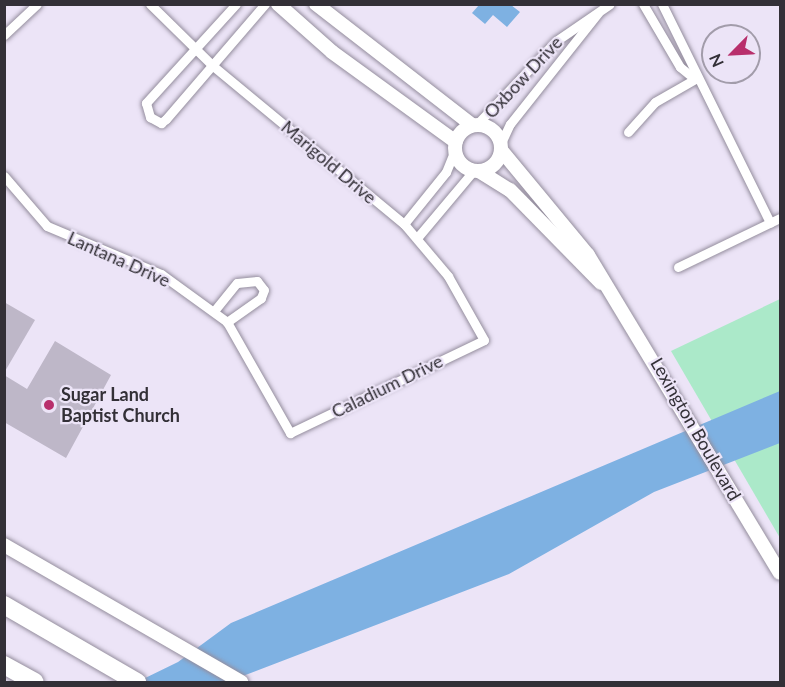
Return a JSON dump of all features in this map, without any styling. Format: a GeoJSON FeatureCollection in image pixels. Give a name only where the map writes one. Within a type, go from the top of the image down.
{"type":"FeatureCollection","features":[{"type":"Feature","properties":{"kind":"highway"},"geometry":{"type":"LineString","coordinates":[[4,605],[138,682]]}},
{"type":"Feature","properties":{"kind":"highway"},"geometry":{"type":"LineString","coordinates":[[4,664],[31,680]]}},
{"type":"Feature","properties":{"kind":"street"},"geometry":{"type":"LineString","coordinates":[[4,35],[11,25],[37,4]]}},
{"type":"Feature","properties":{"kind":"street","name":"Marigold Drive"},"geometry":{"type":"LineString","coordinates":[[150,4],[212,66],[404,224],[448,276],[483,340]]}},
{"type":"Feature","properties":{"kind":"street"},"geometry":{"type":"LineString","coordinates":[[236,4],[193,48],[146,103],[150,117],[161,123],[166,119],[265,4]]}},
{"type":"Feature","properties":{"kind":"street"},"geometry":{"type":"LineString","coordinates":[[278,4],[332,52],[455,146],[459,161],[476,171]]}},
{"type":"Feature","properties":{"kind":"street"},"geometry":{"type":"LineString","coordinates":[[316,4],[475,125],[493,129],[501,146],[494,165],[476,171],[417,238]]}},
{"type":"Feature","properties":{"kind":"street","name":"Oxbow Drive"},"geometry":{"type":"LineString","coordinates":[[475,125],[556,41],[610,4]]}},
{"type":"Feature","properties":{"kind":"street"},"geometry":{"type":"LineString","coordinates":[[643,4],[680,67],[695,79]]}},
{"type":"Feature","properties":{"kind":"street"},"geometry":{"type":"LineString","coordinates":[[662,4],[690,53],[695,79],[770,223]]}},
{"type":"Feature","properties":{"kind":"street","name":"Oxbow Drive"},"geometry":{"type":"LineString","coordinates":[[501,146],[510,124],[600,11]]}},
{"type":"Feature","properties":{"kind":"street"},"geometry":{"type":"LineString","coordinates":[[4,16],[11,25]]}},
{"type":"Feature","properties":{"kind":"street"},"geometry":{"type":"LineString","coordinates":[[628,132],[655,102],[695,79]]}},
{"type":"Feature","properties":{"kind":"street"},"geometry":{"type":"LineString","coordinates":[[404,224],[446,172],[455,146],[475,125]]}},
{"type":"Feature","properties":{"kind":"street","name":"Lexington Boulevard"},"geometry":{"type":"LineString","coordinates":[[501,146],[513,170],[573,232],[673,389],[780,573]]}},
{"type":"Feature","properties":{"kind":"street","name":"Lexington Boulevard"},"geometry":{"type":"LineString","coordinates":[[476,171],[510,190],[607,288]]}},
{"type":"Feature","properties":{"kind":"street","name":"Lantana Drive"},"geometry":{"type":"LineString","coordinates":[[4,176],[47,226],[162,274],[214,310],[227,322],[290,433]]}},
{"type":"Feature","properties":{"kind":"street"},"geometry":{"type":"LineString","coordinates":[[678,267],[780,218]]}},
{"type":"Feature","properties":{"kind":"street"},"geometry":{"type":"LineString","coordinates":[[214,310],[237,283],[257,281],[264,290],[261,298],[227,322]]}},
{"type":"Feature","properties":{"kind":"street","name":"Caladium Drive"},"geometry":{"type":"LineString","coordinates":[[290,433],[483,340]]}},
{"type":"Feature","properties":{"kind":"street"},"geometry":{"type":"LineString","coordinates":[[4,545],[241,682]]}},
{"type":"Feature","properties":{"kind":"green space"},"geometry":{"type":"Polygon","coordinates":[[[780,299],[780,538],[671,351],[780,299]]]}},
{"type":"Feature","properties":{"kind":"water"},"geometry":{"type":"Polygon","coordinates":[[[479,5],[511,5],[520,12],[507,27],[493,15],[485,24],[472,13],[479,5]]]}},
{"type":"Feature","properties":{"kind":"water"},"geometry":{"type":"Polygon","coordinates":[[[780,391],[780,443],[654,492],[509,574],[227,682],[137,682],[178,662],[231,623],[780,391]]]}},
{"type":"Feature","properties":{"kind":"building"},"geometry":{"type":"Polygon","coordinates":[[[4,302],[35,320],[4,373],[4,302]]]}},
{"type":"Feature","properties":{"kind":"building","name":"Sugar Land Baptist Church"},"geometry":{"type":"Polygon","coordinates":[[[55,341],[111,375],[66,458],[4,422],[4,375],[27,389],[55,341]]]}},
{"type":"Feature","properties":{"kind":"place","name":"Sugar Land Baptist Church"},"geometry":{"type":"Point","coordinates":[49,405]}}]}
